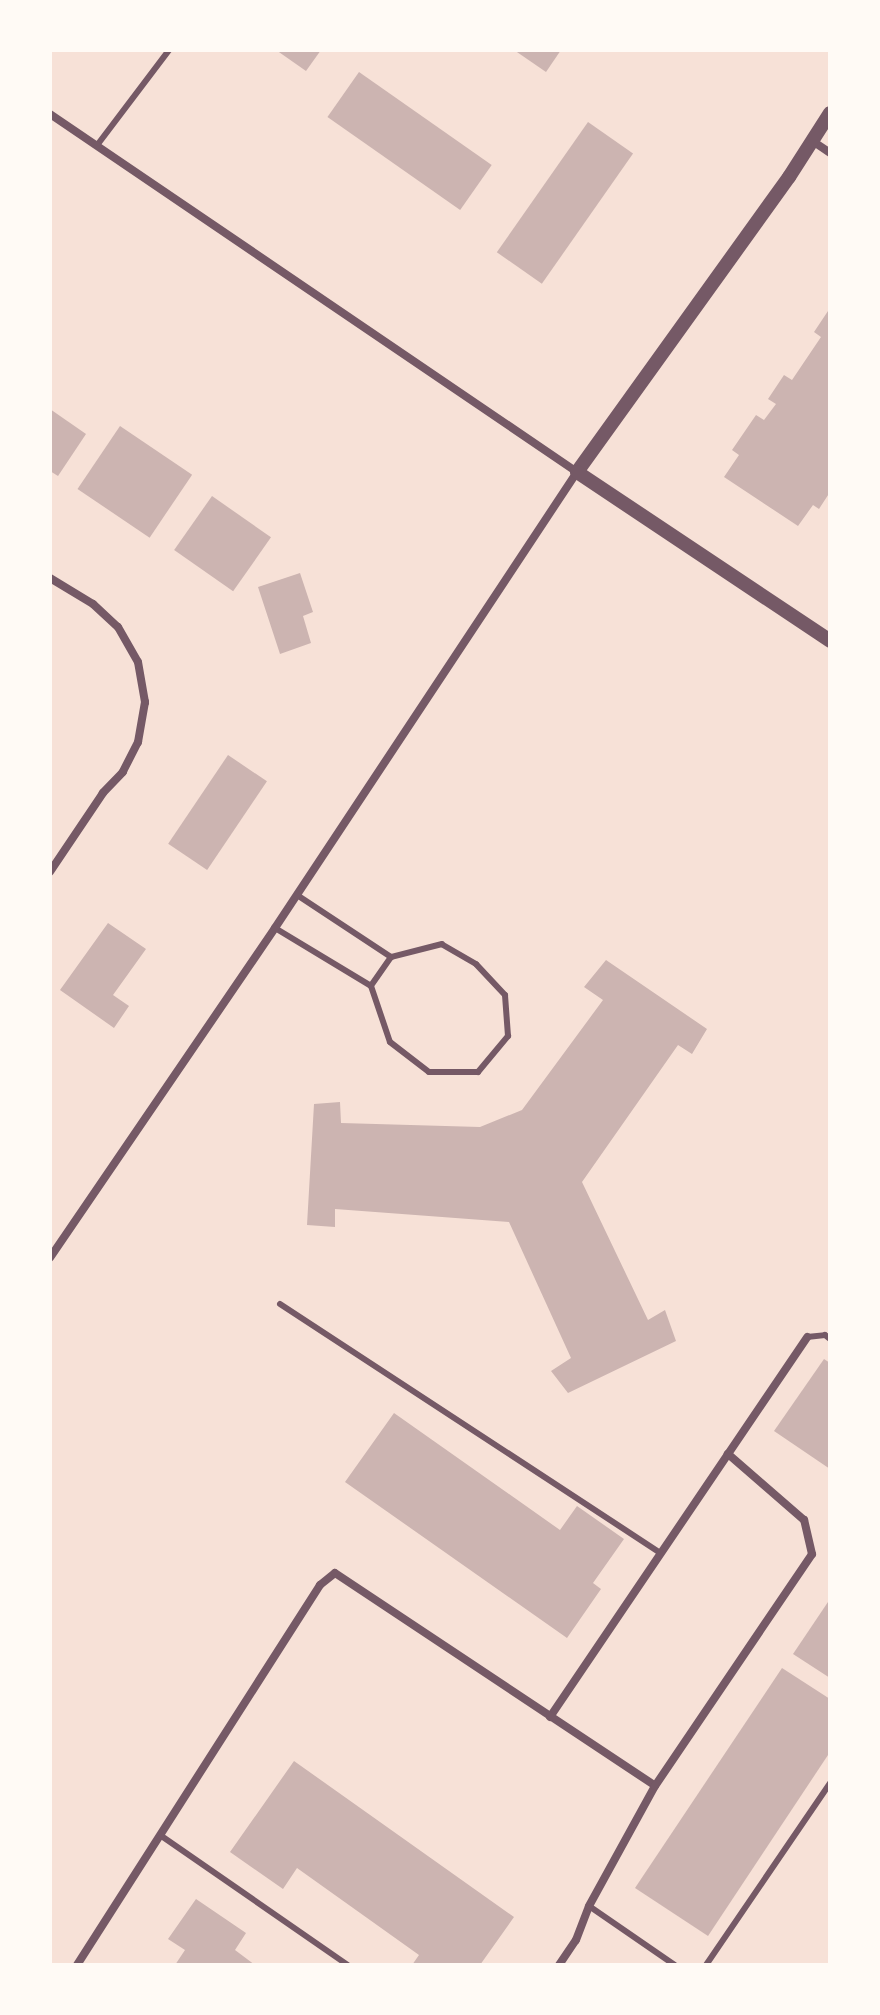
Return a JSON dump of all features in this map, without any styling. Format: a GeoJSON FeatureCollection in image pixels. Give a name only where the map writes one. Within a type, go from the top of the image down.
{"type":"FeatureCollection","features":[{"type":"Feature","properties":{"kind":"street"},"geometry":{"type":"LineString","coordinates":[[50,1258],[275,928],[577,472],[830,113]]}},
{"type":"Feature","properties":{"kind":"street"},"geometry":{"type":"LineString","coordinates":[[50,114],[830,641]]}},
{"type":"Feature","properties":{"kind":"street"},"geometry":{"type":"LineString","coordinates":[[811,140],[830,153]]}},
{"type":"Feature","properties":{"kind":"street"},"geometry":{"type":"LineString","coordinates":[[50,578],[93,604],[118,627],[138,662],[143,682],[143,714],[138,742],[123,772],[103,793],[50,872]]}},
{"type":"Feature","properties":{"kind":"street"},"geometry":{"type":"LineString","coordinates":[[550,1717],[807,1337]]}},
{"type":"Feature","properties":{"kind":"street"},"geometry":{"type":"LineString","coordinates":[[559,1965],[576,1940],[589,1906],[655,1786],[812,1554],[804,1520],[728,1454]]}},
{"type":"Feature","properties":{"kind":"street"},"geometry":{"type":"LineString","coordinates":[[77,1965],[320,1585],[335,1573],[655,1786]]}},
{"type":"Feature","properties":{"kind":"lane"},"geometry":{"type":"LineString","coordinates":[[98,144],[169,50]]}},
{"type":"Feature","properties":{"kind":"lane"},"geometry":{"type":"LineString","coordinates":[[297,895],[391,957]]}},
{"type":"Feature","properties":{"kind":"lane"},"geometry":{"type":"LineString","coordinates":[[275,928],[371,986],[390,1042],[429,1072],[478,1072],[508,1036],[505,995],[476,964],[442,944],[391,957],[371,986]]}},
{"type":"Feature","properties":{"kind":"lane"},"geometry":{"type":"LineString","coordinates":[[280,1304],[661,1553]]}},
{"type":"Feature","properties":{"kind":"lane"},"geometry":{"type":"LineString","coordinates":[[807,1337],[825,1335],[830,1339]]}},
{"type":"Feature","properties":{"kind":"lane"},"geometry":{"type":"LineString","coordinates":[[706,1965],[830,1783]]}},
{"type":"Feature","properties":{"kind":"lane"},"geometry":{"type":"LineString","coordinates":[[160,1835],[348,1965]]}},
{"type":"Feature","properties":{"kind":"lane"},"geometry":{"type":"LineString","coordinates":[[589,1906],[675,1965]]}},
{"type":"Feature","properties":{"kind":"building"},"geometry":{"type":"Polygon","coordinates":[[[276,50],[321,50],[306,71],[276,50]]]}},
{"type":"Feature","properties":{"kind":"building"},"geometry":{"type":"Polygon","coordinates":[[[514,50],[561,50],[546,72],[514,50]]]}},
{"type":"Feature","properties":{"kind":"building"},"geometry":{"type":"Polygon","coordinates":[[[359,72],[492,165],[460,210],[327,117],[359,72]]]}},
{"type":"Feature","properties":{"kind":"building"},"geometry":{"type":"Polygon","coordinates":[[[588,122],[633,154],[542,284],[497,252],[588,122]]]}},
{"type":"Feature","properties":{"kind":"building"},"geometry":{"type":"Polygon","coordinates":[[[830,308],[830,492],[819,509],[813,505],[798,526],[724,477],[739,455],[732,450],[756,415],[764,420],[776,404],[768,399],[784,375],[792,380],[821,337],[814,332],[830,308]]]}},
{"type":"Feature","properties":{"kind":"building"},"geometry":{"type":"Polygon","coordinates":[[[50,409],[86,434],[58,476],[50,471],[50,409]]]}},
{"type":"Feature","properties":{"kind":"building"},"geometry":{"type":"Polygon","coordinates":[[[120,426],[192,475],[150,538],[78,489],[120,426]]]}},
{"type":"Feature","properties":{"kind":"building"},"geometry":{"type":"Polygon","coordinates":[[[212,496],[271,537],[233,591],[174,550],[212,496]]]}},
{"type":"Feature","properties":{"kind":"building"},"geometry":{"type":"Polygon","coordinates":[[[300,573],[313,612],[303,616],[311,643],[280,654],[258,587],[300,573]]]}},
{"type":"Feature","properties":{"kind":"building"},"geometry":{"type":"Polygon","coordinates":[[[228,755],[267,781],[207,870],[168,844],[228,755]]]}},
{"type":"Feature","properties":{"kind":"building"},"geometry":{"type":"Polygon","coordinates":[[[108,923],[146,949],[113,995],[129,1006],[114,1028],[60,990],[108,923]]]}},
{"type":"Feature","properties":{"kind":"building"},"geometry":{"type":"Polygon","coordinates":[[[606,960],[707,1029],[692,1054],[678,1045],[582,1182],[648,1320],[665,1310],[676,1341],[568,1393],[551,1371],[571,1358],[509,1222],[335,1209],[335,1227],[307,1225],[314,1104],[340,1102],[341,1123],[480,1127],[522,1110],[603,1000],[584,987],[606,960]]]}},
{"type":"Feature","properties":{"kind":"building"},"geometry":{"type":"Polygon","coordinates":[[[824,1359],[830,1363],[830,1469],[774,1431],[824,1359]]]}},
{"type":"Feature","properties":{"kind":"building"},"geometry":{"type":"Polygon","coordinates":[[[394,1413],[560,1530],[577,1506],[624,1539],[593,1583],[601,1589],[567,1638],[345,1482],[394,1413]]]}},
{"type":"Feature","properties":{"kind":"building"},"geometry":{"type":"Polygon","coordinates":[[[830,1599],[830,1678],[793,1654],[830,1599]]]}},
{"type":"Feature","properties":{"kind":"building"},"geometry":{"type":"Polygon","coordinates":[[[782,1668],[830,1699],[830,1752],[708,1936],[635,1888],[782,1668]]]}},
{"type":"Feature","properties":{"kind":"building"},"geometry":{"type":"Polygon","coordinates":[[[294,1761],[514,1917],[480,1965],[412,1965],[419,1955],[297,1868],[283,1889],[230,1852],[294,1761]]]}},
{"type":"Feature","properties":{"kind":"building"},"geometry":{"type":"Polygon","coordinates":[[[196,1899],[246,1933],[235,1950],[255,1965],[175,1965],[185,1950],[168,1939],[196,1899]]]}}]}
